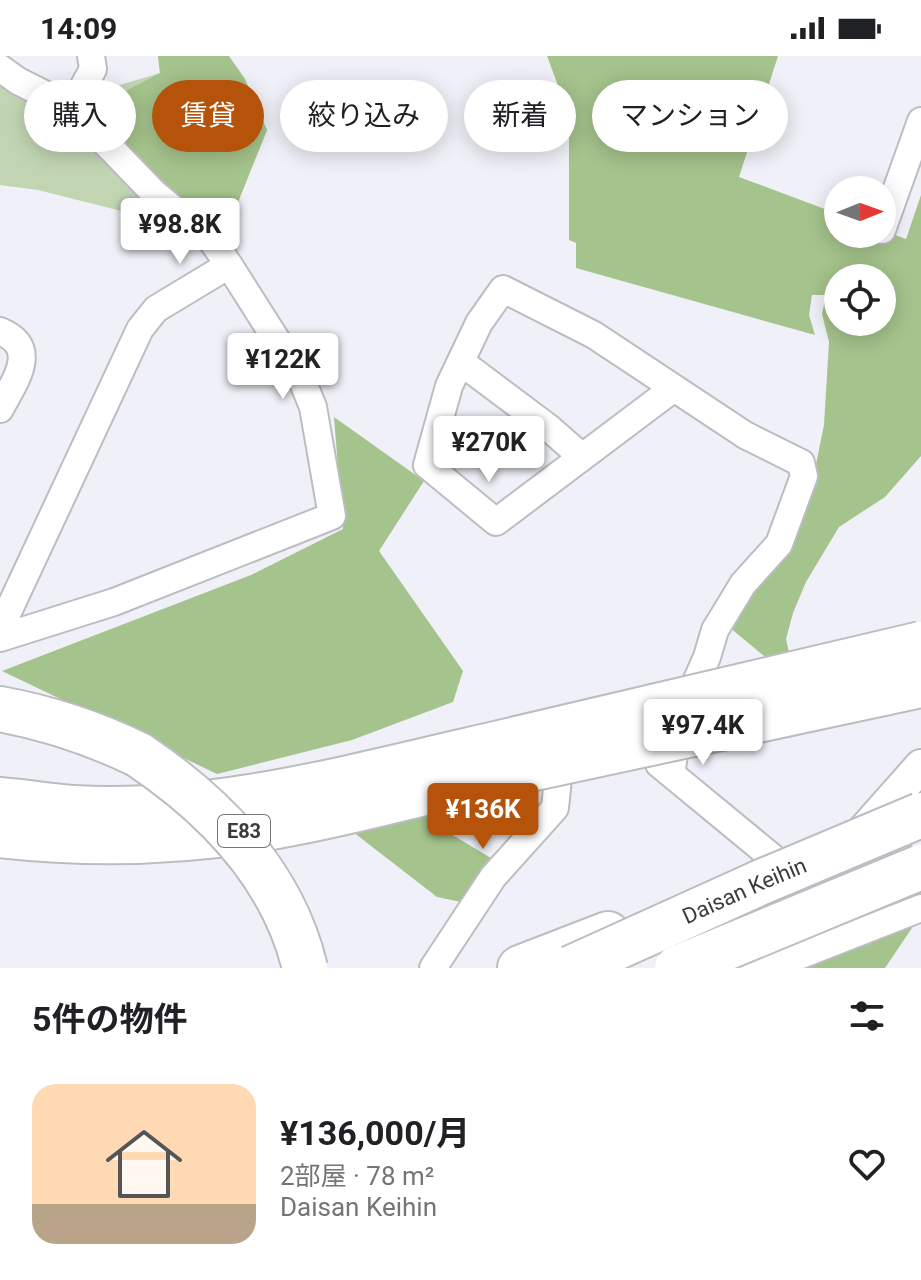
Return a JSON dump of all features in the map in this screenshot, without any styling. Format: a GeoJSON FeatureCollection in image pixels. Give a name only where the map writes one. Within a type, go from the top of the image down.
{"type":"FeatureCollection","features":[{"type":"Feature","properties":{"kind":"highway","name":"E83"},"geometry":{"type":"LineString","coordinates":[[0,835],[56,842],[106,842],[248,830],[298,822],[478,764],[921,644]]}},
{"type":"Feature","properties":{"kind":"highway","name":"E83"},"geometry":{"type":"LineString","coordinates":[[0,800],[73,808],[147,807],[241,798],[336,781],[478,764],[921,685]]}},
{"type":"Feature","properties":{"kind":"highway"},"geometry":{"type":"LineString","coordinates":[[0,709],[36,716],[94,734],[139,755],[180,782],[241,842],[265,877],[285,916],[305,968]]}},
{"type":"Feature","properties":{"kind":"highway","name":"Daisan Keihin"},"geometry":{"type":"LineString","coordinates":[[571,968],[759,883],[921,815]]}},
{"type":"Feature","properties":{"kind":"highway","name":"Daisan Keihin"},"geometry":{"type":"LineString","coordinates":[[677,968],[921,867]]}},
{"type":"Feature","properties":{"kind":"highway"},"geometry":{"type":"LineString","coordinates":[[520,968],[596,938],[759,883]]}},
{"type":"Feature","properties":{"kind":"street"},"geometry":{"type":"LineString","coordinates":[[87,80],[93,69],[91,56]]}},
{"type":"Feature","properties":{"kind":"street"},"geometry":{"type":"LineString","coordinates":[[0,68],[24,84]]}},
{"type":"Feature","properties":{"kind":"street"},"geometry":{"type":"LineString","coordinates":[[896,191],[921,121]]}},
{"type":"Feature","properties":{"kind":"street"},"geometry":{"type":"LineString","coordinates":[[0,638],[114,602],[332,516],[313,407],[302,380],[212,241],[154,193],[114,152]]}},
{"type":"Feature","properties":{"kind":"street"},"geometry":{"type":"LineString","coordinates":[[0,629],[140,329],[156,309],[229,265]]}},
{"type":"Feature","properties":{"kind":"street"},"geometry":{"type":"LineString","coordinates":[[671,774],[680,718],[707,657],[715,630],[743,584],[779,544],[804,476],[801,463],[745,435],[594,335],[503,289],[479,323],[449,386],[427,465],[496,522],[674,388]]}},
{"type":"Feature","properties":{"kind":"street"},"geometry":{"type":"LineString","coordinates":[[0,331],[12,336],[22,351],[22,367],[0,409]]}},
{"type":"Feature","properties":{"kind":"street"},"geometry":{"type":"LineString","coordinates":[[461,362],[549,428],[582,457]]}},
{"type":"Feature","properties":{"kind":"street"},"geometry":{"type":"LineString","coordinates":[[433,968],[493,877],[555,808],[561,746],[588,740],[612,742],[662,766],[811,890]]}},
{"type":"Feature","properties":{"kind":"street"},"geometry":{"type":"LineString","coordinates":[[742,968],[921,766]]}},
{"type":"Feature","properties":{"kind":"street"},"geometry":{"type":"LineString","coordinates":[[768,968],[921,908]]}},
{"type":"Feature","properties":{"kind":"green space"},"geometry":{"type":"Polygon","coordinates":[[[158,56],[229,56],[241,80],[152,80],[152,152],[258,152],[224,237],[38,190],[0,185],[0,81],[24,93],[24,152],[136,152],[136,80],[160,73],[158,56]]]}},
{"type":"Feature","properties":{"kind":"green space"},"geometry":{"type":"Polygon","coordinates":[[[158,56],[229,56],[245,80],[152,80],[152,152],[258,152],[224,237],[125,152],[136,152],[136,86],[160,73],[158,56]]]}},
{"type":"Feature","properties":{"kind":"green space"},"geometry":{"type":"Polygon","coordinates":[[[547,56],[778,56],[770,80],[592,80],[592,152],[747,152],[739,177],[824,209],[824,248],[896,248],[896,235],[906,239],[921,195],[921,456],[885,497],[839,527],[806,582],[793,613],[786,639],[790,657],[770,661],[729,627],[815,469],[824,425],[828,336],[896,336],[896,264],[824,264],[824,295],[812,295],[809,315],[815,335],[576,268],[576,243],[569,240],[569,152],[576,152],[576,80],[556,80],[547,56]]]}},
{"type":"Feature","properties":{"kind":"green space"},"geometry":{"type":"Polygon","coordinates":[[[334,417],[424,481],[379,551],[463,671],[453,702],[352,740],[217,774],[2,671],[251,575],[343,529],[334,417]]]}},
{"type":"Feature","properties":{"kind":"green space"},"geometry":{"type":"Polygon","coordinates":[[[432,813],[439,827],[491,858],[461,902],[437,897],[353,832],[432,813]]]}},
{"type":"Feature","properties":{"kind":"green space"},"geometry":{"type":"Polygon","coordinates":[[[916,922],[885,968],[791,968],[916,922]]]}}]}
